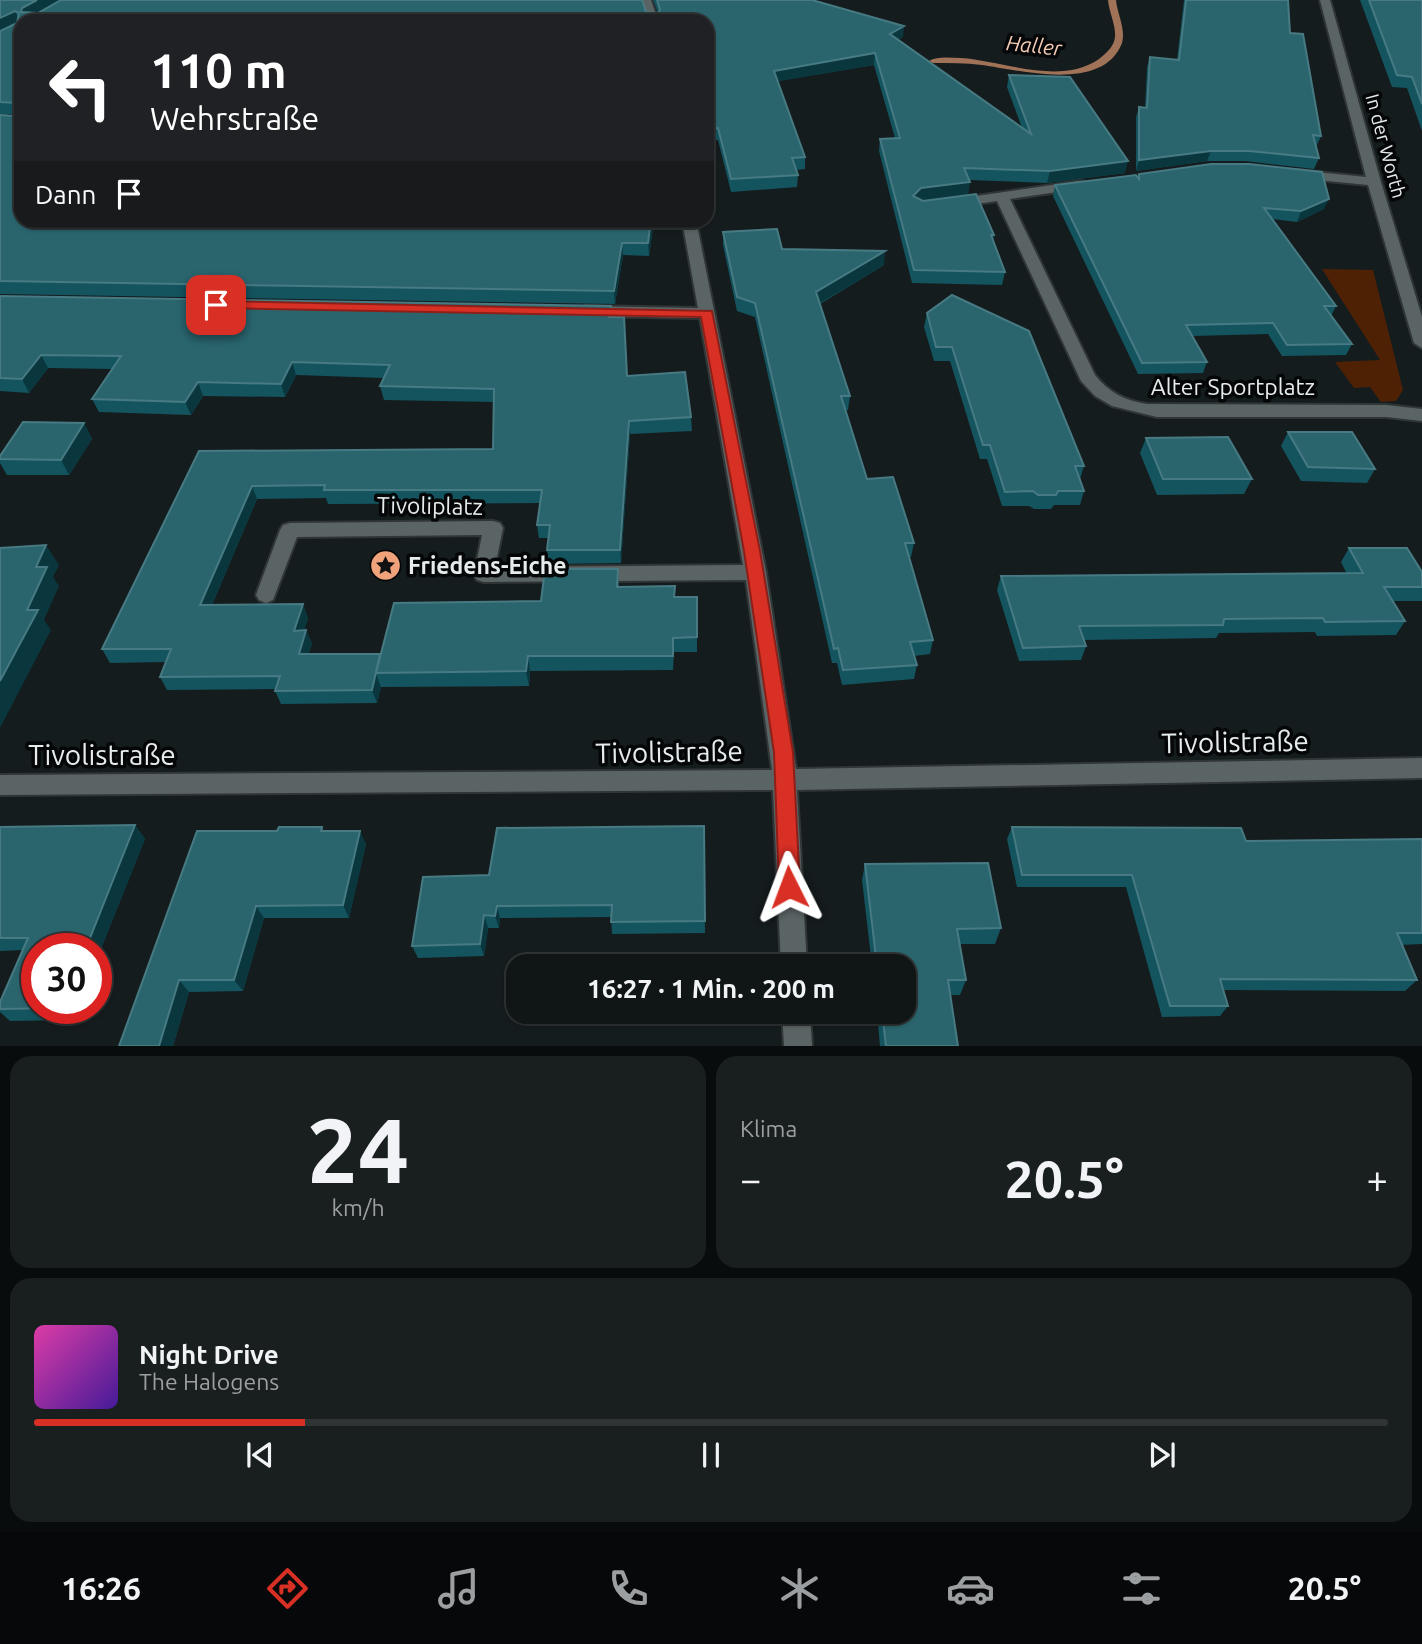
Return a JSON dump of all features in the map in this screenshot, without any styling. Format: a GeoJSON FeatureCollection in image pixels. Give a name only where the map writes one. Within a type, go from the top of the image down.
{"type":"FeatureCollection","features":[{"type":"Feature","properties":{"kind":"street","name":"In der Worth"},"geometry":{"type":"LineString","coordinates":[[1325,0],[1374,182],[1422,343]]}},
{"type":"Feature","properties":{"kind":"street"},"geometry":{"type":"LineString","coordinates":[[1286,172],[1374,182]]}},
{"type":"Feature","properties":{"kind":"street"},"geometry":{"type":"LineString","coordinates":[[945,204],[1093,183]]}},
{"type":"Feature","properties":{"kind":"street","name":"Alter Sportplatz"},"geometry":{"type":"LineString","coordinates":[[1002,196],[1087,377],[1102,395],[1115,402],[1157,411],[1386,411],[1422,415]]}},
{"type":"Feature","properties":{"kind":"street"},"geometry":{"type":"LineString","coordinates":[[691,228],[756,572],[783,752],[793,954]]}},
{"type":"Feature","properties":{"kind":"street"},"geometry":{"type":"LineString","coordinates":[[562,311],[707,313]]}},
{"type":"Feature","properties":{"kind":"street","name":"Tivoliplatz"},"geometry":{"type":"LineString","coordinates":[[266,595],[290,530],[493,528],[484,575],[756,572]]}},
{"type":"Feature","properties":{"kind":"street","name":"Tivolistraße"},"geometry":{"type":"LineString","coordinates":[[0,785],[784,780],[1422,768]]}},
{"type":"Feature","properties":{"kind":"street"},"geometry":{"type":"LineString","coordinates":[[797,1024],[798,1045]]}},
{"type":"Feature","properties":{"kind":"shaded area"},"geometry":{"type":"Polygon","coordinates":[[[1322,269],[1373,270],[1403,390],[1396,401],[1381,402],[1370,387],[1354,388],[1335,362],[1380,360],[1322,269]]]}},
{"type":"Feature","properties":{"kind":"building"},"geometry":{"type":"Polygon","coordinates":[[[0,0],[37,0],[22,8],[21,12],[38,13],[61,0],[642,0],[646,12],[658,13],[660,10],[657,0],[812,0],[904,26],[890,34],[1031,134],[1009,75],[1070,77],[1128,161],[1050,171],[964,168],[970,182],[921,188],[913,196],[923,201],[976,194],[994,235],[991,235],[1005,272],[914,270],[880,139],[900,138],[875,53],[774,71],[805,157],[792,158],[798,175],[731,179],[718,128],[714,128],[714,14],[19,14],[15,11],[0,18],[0,0]]]}},
{"type":"Feature","properties":{"kind":"building"},"geometry":{"type":"Polygon","coordinates":[[[1186,0],[1288,0],[1290,33],[1303,34],[1321,136],[1313,135],[1319,158],[1249,151],[1211,151],[1139,160],[1139,107],[1147,108],[1150,57],[1179,60],[1186,0]]]}},
{"type":"Feature","properties":{"kind":"building"},"geometry":{"type":"Polygon","coordinates":[[[1369,0],[1422,0],[1422,104],[1412,77],[1397,75],[1369,0]]]}},
{"type":"Feature","properties":{"kind":"building"},"geometry":{"type":"Polygon","coordinates":[[[14,24],[14,103],[0,102],[0,31],[14,24]]]}},
{"type":"Feature","properties":{"kind":"building"},"geometry":{"type":"Polygon","coordinates":[[[0,115],[14,116],[14,228],[650,228],[648,243],[622,243],[614,291],[0,281],[0,115]]]}},
{"type":"Feature","properties":{"kind":"building"},"geometry":{"type":"Polygon","coordinates":[[[1211,164],[1249,164],[1322,172],[1329,199],[1301,211],[1264,208],[1336,306],[1324,306],[1352,344],[1287,345],[1273,323],[1186,325],[1207,362],[1142,363],[1055,185],[1136,175],[1139,179],[1139,174],[1211,164]]]}},
{"type":"Feature","properties":{"kind":"building"},"geometry":{"type":"Polygon","coordinates":[[[777,229],[782,249],[885,251],[816,292],[850,396],[841,396],[867,479],[893,477],[914,543],[905,543],[933,640],[910,642],[917,665],[843,670],[838,648],[834,649],[755,303],[737,297],[723,232],[777,229]]]}},
{"type":"Feature","properties":{"kind":"building"},"geometry":{"type":"Polygon","coordinates":[[[952,295],[1029,331],[1084,466],[1075,466],[1084,491],[1058,491],[1056,495],[1038,495],[1033,491],[1005,492],[990,445],[983,445],[952,347],[936,347],[927,313],[952,295]]]}},
{"type":"Feature","properties":{"kind":"building"},"geometry":{"type":"Polygon","coordinates":[[[0,296],[611,306],[609,317],[624,317],[627,376],[685,372],[691,417],[629,421],[620,550],[547,550],[550,525],[537,525],[542,490],[324,490],[325,485],[252,486],[200,605],[303,604],[294,631],[306,630],[299,654],[380,654],[372,690],[275,691],[280,676],[160,677],[171,649],[102,649],[199,451],[493,449],[494,389],[380,386],[390,365],[292,362],[281,384],[198,382],[185,402],[92,399],[121,356],[41,355],[22,379],[0,378],[0,296]]]}},
{"type":"Feature","properties":{"kind":"building"},"geometry":{"type":"Polygon","coordinates":[[[23,422],[84,423],[61,460],[0,459],[23,422]]]}},
{"type":"Feature","properties":{"kind":"building"},"geometry":{"type":"Polygon","coordinates":[[[1288,432],[1352,432],[1375,469],[1308,467],[1288,432]]]}},
{"type":"Feature","properties":{"kind":"building"},"geometry":{"type":"Polygon","coordinates":[[[1228,437],[1252,479],[1163,479],[1146,438],[1228,437]]]}},
{"type":"Feature","properties":{"kind":"building"},"geometry":{"type":"Polygon","coordinates":[[[46,545],[36,567],[47,567],[27,610],[38,610],[0,681],[0,548],[46,545]]]}},
{"type":"Feature","properties":{"kind":"building"},"geometry":{"type":"Polygon","coordinates":[[[1349,548],[1407,548],[1422,572],[1422,587],[1384,587],[1405,621],[1224,619],[1223,625],[1079,626],[1086,646],[1023,648],[1001,576],[1363,573],[1349,548]]]}},
{"type":"Feature","properties":{"kind":"building"},"geometry":{"type":"Polygon","coordinates":[[[545,569],[618,569],[617,587],[675,586],[674,597],[697,597],[697,637],[673,638],[673,656],[528,656],[526,671],[376,673],[394,603],[541,601],[545,569]]]}},
{"type":"Feature","properties":{"kind":"building"},"geometry":{"type":"Polygon","coordinates":[[[135,825],[92,933],[21,933],[21,938],[0,938],[0,827],[135,825]]]}},
{"type":"Feature","properties":{"kind":"building"},"geometry":{"type":"Polygon","coordinates":[[[704,826],[705,921],[611,922],[612,905],[497,906],[495,916],[484,915],[480,944],[412,946],[423,877],[489,875],[497,828],[704,826]]]}},
{"type":"Feature","properties":{"kind":"building"},"geometry":{"type":"Polygon","coordinates":[[[279,827],[322,827],[321,831],[360,831],[343,905],[256,906],[234,980],[179,980],[159,1046],[119,1046],[197,831],[277,831],[279,827]]]}},
{"type":"Feature","properties":{"kind":"building"},"geometry":{"type":"Polygon","coordinates":[[[1012,827],[1241,828],[1246,841],[1422,839],[1422,933],[1397,933],[1417,980],[1220,979],[1228,1006],[1170,1006],[1132,875],[1022,875],[1012,827]]]}},
{"type":"Feature","properties":{"kind":"building"},"geometry":{"type":"Polygon","coordinates":[[[988,863],[1001,928],[957,929],[966,980],[948,980],[958,1046],[886,1046],[883,1024],[916,1024],[916,954],[876,954],[865,864],[988,863]]]}},
{"type":"Feature","properties":{"kind":"building"},"geometry":{"type":"Polygon","coordinates":[[[21,954],[21,1009],[0,1009],[0,1002],[21,954]]]}},
{"type":"Feature","properties":{"kind":"waterway","name":"Haller"},"geometry":{"type":"LineString","coordinates":[[933,61],[968,61],[1052,73],[1083,70],[1104,59],[1118,42],[1119,32],[1112,0]]}},
{"type":"Feature","properties":{"kind":"place","name":"Friedens-Eiche"},"geometry":{"type":"Point","coordinates":[385,566]}},
{"type":"Feature","properties":{"kind":"route"},"geometry":{"type":"LineString","coordinates":[[216,305],[707,313],[752,551],[783,752],[789,887]]}}]}
